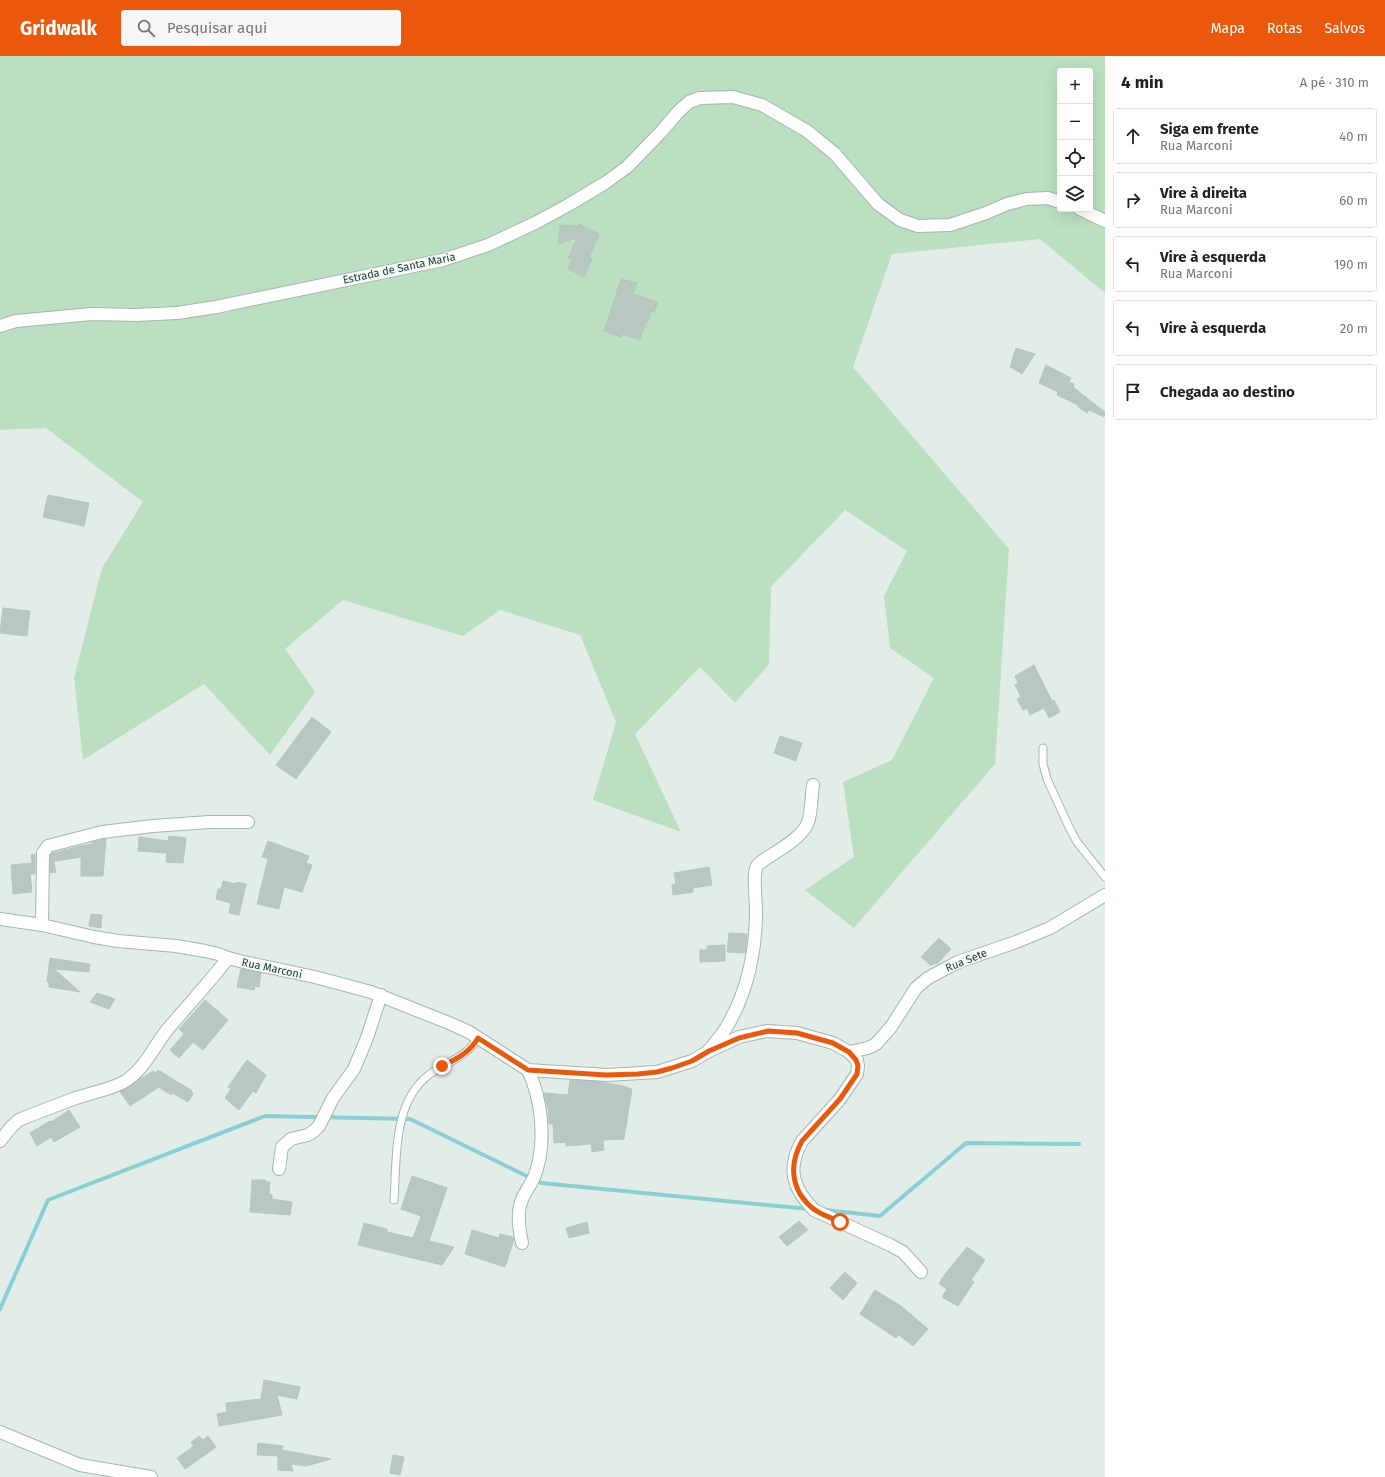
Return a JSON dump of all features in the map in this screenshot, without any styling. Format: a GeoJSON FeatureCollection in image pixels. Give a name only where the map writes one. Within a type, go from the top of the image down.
{"type":"FeatureCollection","features":[{"type":"Feature","properties":{"kind":"street","name":"Estrada de Santa Maria"},"geometry":{"type":"LineString","coordinates":[[0,326],[16,322],[92,314],[177,313],[443,260],[488,245],[537,222],[605,183],[627,167],[678,112],[690,102],[700,98],[733,97],[762,105],[807,131],[835,154],[878,204],[900,220],[918,226],[950,225],[1007,204],[1027,199],[1048,198],[1057,201]]}},
{"type":"Feature","properties":{"kind":"street"},"geometry":{"type":"LineString","coordinates":[[1086,212],[1105,221]]}},
{"type":"Feature","properties":{"kind":"street"},"geometry":{"type":"LineString","coordinates":[[709,1051],[726,1029],[733,1016],[750,969],[756,934],[754,877],[757,866],[802,832],[808,822],[813,785]]}},
{"type":"Feature","properties":{"kind":"street"},"geometry":{"type":"LineString","coordinates":[[42,925],[43,853],[48,846],[102,832],[153,826],[209,822],[248,822]]}},
{"type":"Feature","properties":{"kind":"street","name":"Rua Sete"},"geometry":{"type":"LineString","coordinates":[[849,1052],[868,1048],[876,1044],[891,1027],[916,988],[928,978],[958,962],[1016,942],[1050,928],[1105,894]]}},
{"type":"Feature","properties":{"kind":"street","name":"Rua Marconi"},"geometry":{"type":"LineString","coordinates":[[0,919],[42,925],[118,941],[176,946],[205,951],[228,958],[315,977],[381,995],[449,1023],[478,1038],[528,1070],[606,1075],[657,1072],[692,1061],[709,1051],[739,1038],[768,1031],[797,1033],[833,1043],[849,1052]]}},
{"type":"Feature","properties":{"kind":"street"},"geometry":{"type":"LineString","coordinates":[[0,1141],[19,1120],[62,1103],[122,1083],[133,1075],[142,1067],[150,1053],[167,1030],[209,983],[228,958]]}},
{"type":"Feature","properties":{"kind":"street"},"geometry":{"type":"LineString","coordinates":[[279,1169],[282,1147],[291,1139],[308,1135],[319,1126],[333,1098],[354,1069],[367,1038],[381,995]]}},
{"type":"Feature","properties":{"kind":"street"},"geometry":{"type":"LineString","coordinates":[[849,1052],[856,1060],[858,1066],[857,1074],[840,1099],[802,1141],[798,1148],[793,1165],[794,1179],[804,1200],[814,1210],[903,1252],[921,1272]]}},
{"type":"Feature","properties":{"kind":"street"},"geometry":{"type":"LineString","coordinates":[[522,1243],[518,1220],[523,1198],[536,1172],[540,1158],[541,1134],[538,1094],[528,1070]]}},
{"type":"Feature","properties":{"kind":"street"},"geometry":{"type":"LineString","coordinates":[[0,1432],[80,1465],[151,1477]]}},
{"type":"Feature","properties":{"kind":"lane"},"geometry":{"type":"LineString","coordinates":[[1043,748],[1043,764],[1047,779],[1069,827],[1077,842],[1105,877]]}},
{"type":"Feature","properties":{"kind":"lane"},"geometry":{"type":"LineString","coordinates":[[394,1200],[399,1130],[409,1099],[414,1090],[428,1076],[442,1066],[464,1055],[478,1038]]}},
{"type":"Feature","properties":{"kind":"green space"},"geometry":{"type":"Polygon","coordinates":[[[0,56],[1105,56],[1105,293],[1040,239],[892,254],[853,367],[1009,549],[995,764],[854,928],[805,890],[854,857],[843,782],[892,760],[934,678],[890,648],[884,596],[907,551],[845,510],[771,587],[769,664],[735,703],[700,667],[635,734],[681,832],[593,800],[616,722],[580,635],[500,610],[463,636],[343,600],[285,649],[315,692],[270,755],[204,684],[83,760],[74,678],[102,568],[143,502],[46,428],[0,430],[0,56]]]}},
{"type":"Feature","properties":{"kind":"building"},"geometry":{"type":"Polygon","coordinates":[[[579,224],[599,234],[589,258],[592,259],[584,277],[568,269],[572,260],[568,258],[577,238],[558,244],[560,225],[578,226],[579,224]]]}},
{"type":"Feature","properties":{"kind":"building"},"geometry":{"type":"Polygon","coordinates":[[[621,279],[637,283],[633,294],[658,302],[654,312],[651,312],[648,322],[646,321],[640,340],[622,334],[621,337],[604,331],[621,279]]]}},
{"type":"Feature","properties":{"kind":"building"},"geometry":{"type":"Polygon","coordinates":[[[1016,348],[1035,354],[1022,374],[1010,367],[1016,348]]]}},
{"type":"Feature","properties":{"kind":"building"},"geometry":{"type":"Polygon","coordinates":[[[1046,365],[1071,378],[1069,382],[1074,384],[1073,387],[1105,412],[1104,417],[1089,410],[1087,413],[1077,406],[1078,405],[1057,395],[1058,392],[1039,383],[1046,365]]]}},
{"type":"Feature","properties":{"kind":"building"},"geometry":{"type":"Polygon","coordinates":[[[48,495],[89,503],[84,526],[43,517],[48,495]]]}},
{"type":"Feature","properties":{"kind":"building"},"geometry":{"type":"Polygon","coordinates":[[[3,608],[30,611],[27,636],[0,633],[3,608]]]}},
{"type":"Feature","properties":{"kind":"building"},"geometry":{"type":"Polygon","coordinates":[[[1034,665],[1052,701],[1054,700],[1060,712],[1049,718],[1044,708],[1030,715],[1027,708],[1023,710],[1017,699],[1021,697],[1015,685],[1018,683],[1015,676],[1034,665]]]}},
{"type":"Feature","properties":{"kind":"building"},"geometry":{"type":"Polygon","coordinates":[[[312,717],[331,732],[296,779],[276,765],[312,717]]]}},
{"type":"Feature","properties":{"kind":"building"},"geometry":{"type":"Polygon","coordinates":[[[780,736],[802,743],[796,761],[774,753],[780,736]]]}},
{"type":"Feature","properties":{"kind":"building"},"geometry":{"type":"Polygon","coordinates":[[[169,836],[186,838],[183,863],[166,862],[167,853],[138,851],[139,837],[168,841],[169,836]]]}},
{"type":"Feature","properties":{"kind":"building"},"geometry":{"type":"Polygon","coordinates":[[[106,839],[103,876],[81,876],[81,857],[50,862],[50,855],[53,853],[92,844],[93,842],[106,839]]]}},
{"type":"Feature","properties":{"kind":"building"},"geometry":{"type":"Polygon","coordinates":[[[268,841],[309,856],[306,863],[312,865],[302,892],[284,887],[279,909],[257,904],[268,859],[262,857],[268,841]]]}},
{"type":"Feature","properties":{"kind":"building"},"geometry":{"type":"Polygon","coordinates":[[[35,854],[35,874],[30,874],[32,892],[13,894],[11,865],[32,863],[31,855],[35,854]]]}},
{"type":"Feature","properties":{"kind":"building"},"geometry":{"type":"Polygon","coordinates":[[[50,862],[54,862],[56,872],[50,873],[50,862]]]}},
{"type":"Feature","properties":{"kind":"building"},"geometry":{"type":"Polygon","coordinates":[[[709,867],[712,885],[693,888],[693,892],[673,895],[672,885],[676,884],[674,873],[709,867]]]}},
{"type":"Feature","properties":{"kind":"building"},"geometry":{"type":"Polygon","coordinates":[[[223,881],[236,884],[236,882],[246,884],[239,915],[229,913],[231,903],[216,899],[218,889],[221,889],[223,881]]]}},
{"type":"Feature","properties":{"kind":"building"},"geometry":{"type":"Polygon","coordinates":[[[91,914],[102,915],[101,928],[89,926],[91,914]]]}},
{"type":"Feature","properties":{"kind":"building"},"geometry":{"type":"Polygon","coordinates":[[[729,933],[747,934],[745,953],[727,952],[729,933]]]}},
{"type":"Feature","properties":{"kind":"building"},"geometry":{"type":"Polygon","coordinates":[[[939,938],[951,949],[938,963],[930,965],[921,957],[939,938]]]}},
{"type":"Feature","properties":{"kind":"building"},"geometry":{"type":"Polygon","coordinates":[[[725,945],[725,961],[700,962],[700,950],[707,950],[707,946],[725,945]]]}},
{"type":"Feature","properties":{"kind":"building"},"geometry":{"type":"Polygon","coordinates":[[[50,958],[90,964],[89,972],[54,969],[80,992],[49,987],[49,982],[47,982],[50,958]]]}},
{"type":"Feature","properties":{"kind":"building"},"geometry":{"type":"Polygon","coordinates":[[[241,969],[261,973],[259,987],[255,986],[254,990],[237,987],[241,969]]]}},
{"type":"Feature","properties":{"kind":"building"},"geometry":{"type":"Polygon","coordinates":[[[97,993],[115,999],[109,1009],[90,1002],[97,993]]]}},
{"type":"Feature","properties":{"kind":"building"},"geometry":{"type":"Polygon","coordinates":[[[205,1000],[228,1020],[203,1050],[193,1042],[179,1058],[170,1050],[184,1034],[179,1029],[205,1000]]]}},
{"type":"Feature","properties":{"kind":"building"},"geometry":{"type":"Polygon","coordinates":[[[247,1060],[266,1075],[256,1093],[253,1091],[239,1110],[225,1098],[231,1089],[228,1087],[247,1060]]]}},
{"type":"Feature","properties":{"kind":"building"},"geometry":{"type":"Polygon","coordinates":[[[158,1070],[191,1090],[193,1094],[188,1102],[172,1093],[171,1095],[159,1087],[130,1106],[120,1092],[153,1071],[156,1073],[158,1070]]]}},
{"type":"Feature","properties":{"kind":"building"},"geometry":{"type":"Polygon","coordinates":[[[570,1080],[601,1082],[632,1089],[624,1139],[603,1140],[604,1150],[592,1152],[591,1144],[566,1146],[566,1142],[554,1143],[553,1124],[549,1124],[548,1109],[544,1093],[568,1095],[570,1080]]]}},
{"type":"Feature","properties":{"kind":"building"},"geometry":{"type":"Polygon","coordinates":[[[69,1110],[80,1127],[54,1142],[51,1137],[37,1146],[30,1133],[69,1110]]]}},
{"type":"Feature","properties":{"kind":"building"},"geometry":{"type":"Polygon","coordinates":[[[412,1176],[447,1188],[429,1241],[454,1247],[442,1265],[358,1245],[364,1223],[387,1229],[387,1232],[413,1238],[421,1216],[401,1209],[412,1176]]]}},
{"type":"Feature","properties":{"kind":"building"},"geometry":{"type":"Polygon","coordinates":[[[252,1180],[266,1180],[266,1182],[270,1182],[269,1194],[272,1195],[272,1199],[292,1202],[290,1215],[250,1212],[252,1180]]]}},
{"type":"Feature","properties":{"kind":"building"},"geometry":{"type":"Polygon","coordinates":[[[799,1221],[808,1230],[787,1246],[779,1237],[799,1221]]]}},
{"type":"Feature","properties":{"kind":"building"},"geometry":{"type":"Polygon","coordinates":[[[587,1222],[589,1233],[569,1238],[566,1228],[587,1222]]]}},
{"type":"Feature","properties":{"kind":"building"},"geometry":{"type":"Polygon","coordinates":[[[472,1230],[499,1238],[500,1234],[513,1237],[514,1240],[505,1267],[465,1254],[472,1230]]]}},
{"type":"Feature","properties":{"kind":"building"},"geometry":{"type":"Polygon","coordinates":[[[967,1247],[985,1260],[971,1280],[974,1282],[958,1306],[942,1297],[947,1289],[939,1284],[942,1278],[967,1247]]]}},
{"type":"Feature","properties":{"kind":"building"},"geometry":{"type":"Polygon","coordinates":[[[845,1272],[857,1283],[843,1300],[830,1288],[845,1272]]]}},
{"type":"Feature","properties":{"kind":"building"},"geometry":{"type":"Polygon","coordinates":[[[875,1290],[901,1306],[928,1329],[913,1346],[899,1335],[896,1338],[860,1314],[875,1290]]]}},
{"type":"Feature","properties":{"kind":"building"},"geometry":{"type":"Polygon","coordinates":[[[264,1380],[300,1387],[297,1399],[277,1395],[282,1415],[219,1426],[217,1414],[227,1412],[226,1403],[261,1399],[264,1380]]]}},
{"type":"Feature","properties":{"kind":"building"},"geometry":{"type":"Polygon","coordinates":[[[199,1436],[203,1440],[208,1436],[216,1447],[185,1469],[177,1458],[194,1446],[191,1442],[199,1436]]]}},
{"type":"Feature","properties":{"kind":"building"},"geometry":{"type":"Polygon","coordinates":[[[258,1443],[283,1446],[282,1450],[331,1459],[306,1466],[291,1464],[293,1471],[278,1470],[278,1456],[257,1455],[258,1443]]]}},
{"type":"Feature","properties":{"kind":"building"},"geometry":{"type":"Polygon","coordinates":[[[393,1455],[404,1457],[400,1475],[390,1473],[393,1455]]]}},
{"type":"Feature","properties":{"kind":"waterway"},"geometry":{"type":"LineString","coordinates":[[0,1309],[48,1200],[265,1116],[410,1119],[541,1183],[809,1209]]}},
{"type":"Feature","properties":{"kind":"waterway"},"geometry":{"type":"LineString","coordinates":[[826,1210],[880,1216],[966,1143],[1079,1144]]}},
{"type":"Feature","properties":{"kind":"route"},"geometry":{"type":"LineString","coordinates":[[442,1066],[464,1055],[475,1044],[478,1038],[528,1070],[606,1075],[657,1072],[672,1068],[692,1061],[709,1051],[739,1038],[768,1031],[797,1033],[833,1043],[849,1052],[856,1060],[858,1066],[857,1074],[840,1099],[802,1141],[798,1148],[793,1165],[794,1179],[804,1200],[814,1210],[840,1222]]}}]}
